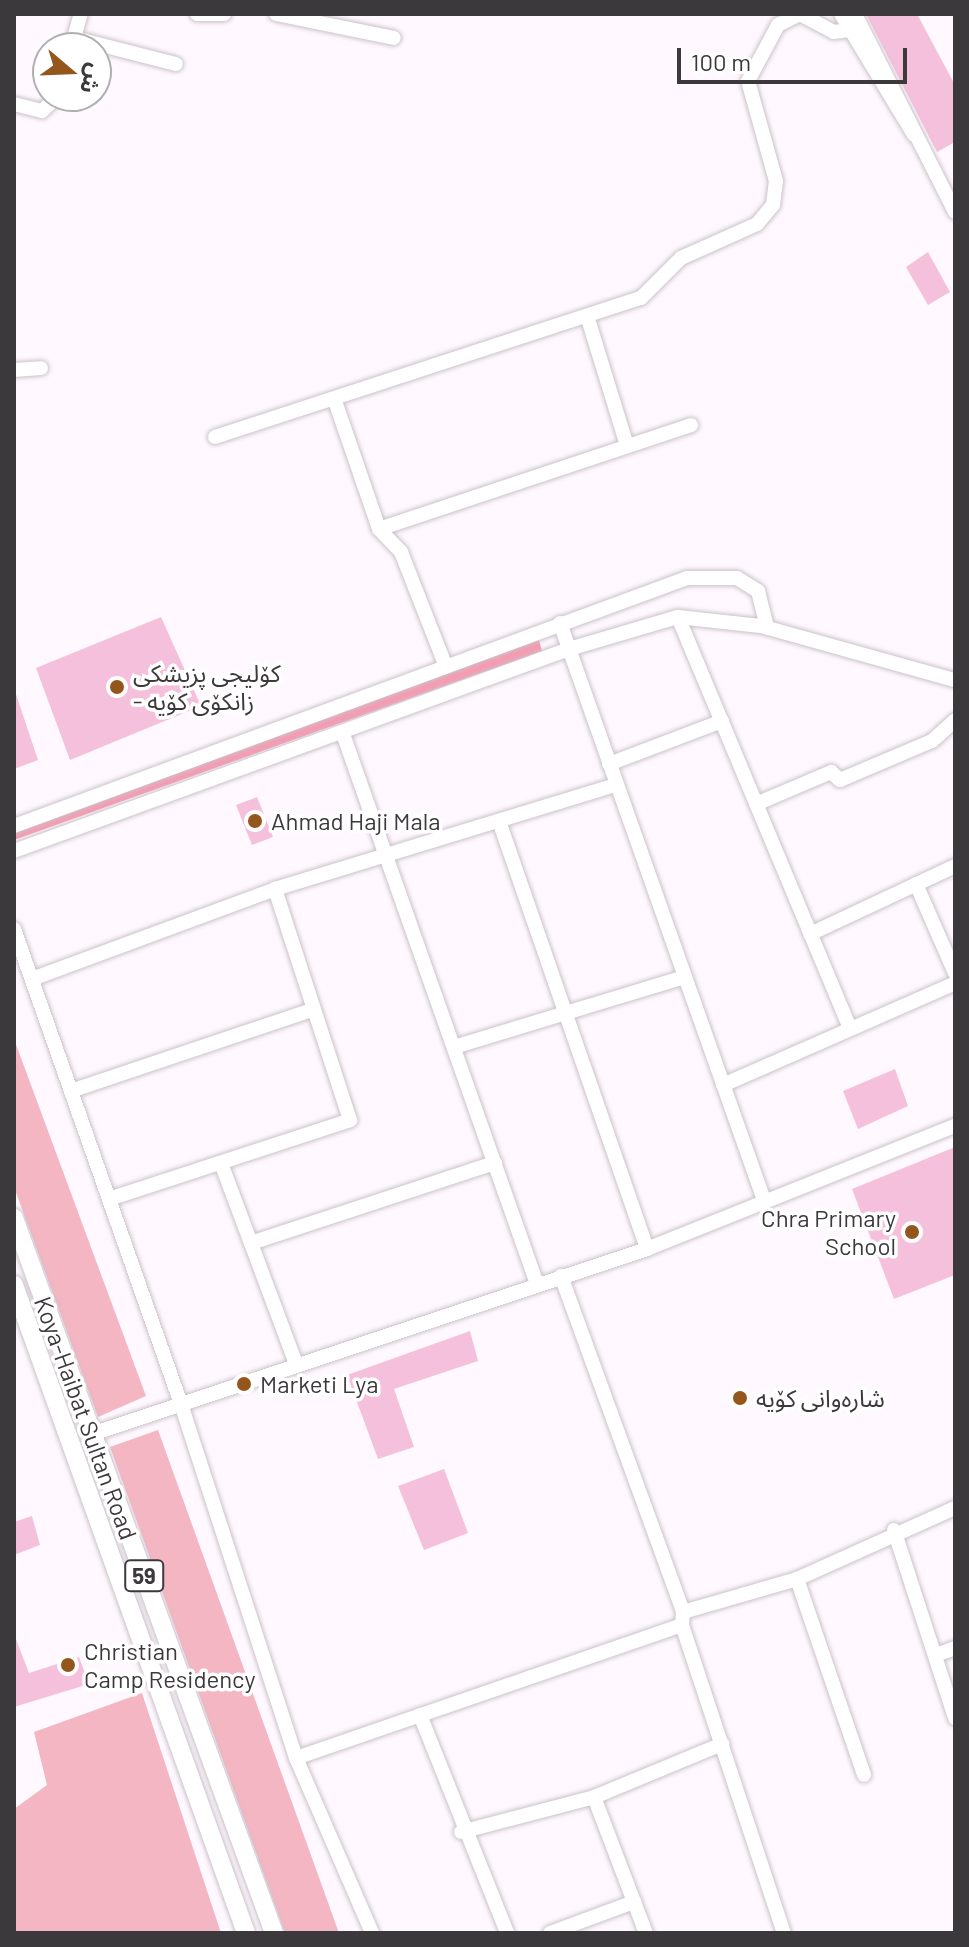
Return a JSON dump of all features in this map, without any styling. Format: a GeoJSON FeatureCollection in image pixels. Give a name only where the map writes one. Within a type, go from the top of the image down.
{"type":"FeatureCollection","features":[{"type":"Feature","properties":{"kind":"main road","name":"Koya-Haibat Sultan Road"},"geometry":{"type":"LineString","coordinates":[[14,1218],[274,1933]]}},
{"type":"Feature","properties":{"kind":"main road","name":"Koya-Haibat Sultan Road"},"geometry":{"type":"LineString","coordinates":[[14,1285],[246,1933]]}},
{"type":"Feature","properties":{"kind":"street"},"geometry":{"type":"LineString","coordinates":[[197,14],[224,14]]}},
{"type":"Feature","properties":{"kind":"street"},"geometry":{"type":"LineString","coordinates":[[276,14],[394,38]]}},
{"type":"Feature","properties":{"kind":"street"},"geometry":{"type":"LineString","coordinates":[[841,14],[914,135],[955,212]]}},
{"type":"Feature","properties":{"kind":"street"},"geometry":{"type":"LineString","coordinates":[[855,14],[914,119],[914,135]]}},
{"type":"Feature","properties":{"kind":"street"},"geometry":{"type":"LineString","coordinates":[[215,437],[588,319],[641,298],[681,258],[764,219],[776,181],[749,91],[752,64],[793,15],[834,32],[850,30]]}},
{"type":"Feature","properties":{"kind":"street"},"geometry":{"type":"LineString","coordinates":[[112,51],[176,64]]}},
{"type":"Feature","properties":{"kind":"street"},"geometry":{"type":"LineString","coordinates":[[588,319],[627,446]]}},
{"type":"Feature","properties":{"kind":"street"},"geometry":{"type":"LineString","coordinates":[[14,370],[41,368]]}},
{"type":"Feature","properties":{"kind":"street"},"geometry":{"type":"LineString","coordinates":[[335,401],[379,529],[401,552],[446,667]]}},
{"type":"Feature","properties":{"kind":"street"},"geometry":{"type":"LineString","coordinates":[[379,529],[691,425]]}},
{"type":"Feature","properties":{"kind":"street"},"geometry":{"type":"LineString","coordinates":[[14,826],[560,623],[715,574],[758,591],[767,628]]}},
{"type":"Feature","properties":{"kind":"street"},"geometry":{"type":"LineString","coordinates":[[678,617],[850,1029]]}},
{"type":"Feature","properties":{"kind":"street"},"geometry":{"type":"LineString","coordinates":[[14,851],[343,734],[569,649],[678,617],[767,628],[955,680]]}},
{"type":"Feature","properties":{"kind":"street"},"geometry":{"type":"LineString","coordinates":[[560,623],[765,1203]]}},
{"type":"Feature","properties":{"kind":"street"},"geometry":{"type":"LineString","coordinates":[[466,658],[475,683]]}},
{"type":"Feature","properties":{"kind":"street"},"geometry":{"type":"LineString","coordinates":[[756,804],[831,772],[840,780],[932,741],[955,720]]}},
{"type":"Feature","properties":{"kind":"street"},"geometry":{"type":"LineString","coordinates":[[609,764],[722,721]]}},
{"type":"Feature","properties":{"kind":"street"},"geometry":{"type":"LineString","coordinates":[[343,734],[537,1284]]}},
{"type":"Feature","properties":{"kind":"street"},"geometry":{"type":"LineString","coordinates":[[32,979],[275,889],[616,785]]}},
{"type":"Feature","properties":{"kind":"street"},"geometry":{"type":"LineString","coordinates":[[499,821],[647,1249]]}},
{"type":"Feature","properties":{"kind":"street"},"geometry":{"type":"LineString","coordinates":[[810,934],[955,866]]}},
{"type":"Feature","properties":{"kind":"street"},"geometry":{"type":"LineString","coordinates":[[916,884],[955,973]]}},
{"type":"Feature","properties":{"kind":"street"},"geometry":{"type":"LineString","coordinates":[[109,1199],[350,1120],[275,889]]}},
{"type":"Feature","properties":{"kind":"street"},"geometry":{"type":"LineString","coordinates":[[14,929],[181,1404],[296,1758],[372,1933]]}},
{"type":"Feature","properties":{"kind":"street"},"geometry":{"type":"LineString","coordinates":[[454,1047],[685,977]]}},
{"type":"Feature","properties":{"kind":"street"},"geometry":{"type":"LineString","coordinates":[[723,1085],[955,983]]}},
{"type":"Feature","properties":{"kind":"street"},"geometry":{"type":"LineString","coordinates":[[71,1091],[314,1009]]}},
{"type":"Feature","properties":{"kind":"street"},"geometry":{"type":"LineString","coordinates":[[92,1434],[647,1249],[955,1126]]}},
{"type":"Feature","properties":{"kind":"street"},"geometry":{"type":"LineString","coordinates":[[221,1163],[296,1364]]}},
{"type":"Feature","properties":{"kind":"street"},"geometry":{"type":"LineString","coordinates":[[251,1243],[495,1163]]}},
{"type":"Feature","properties":{"kind":"street"},"geometry":{"type":"LineString","coordinates":[[561,1276],[683,1618],[784,1933]]}},
{"type":"Feature","properties":{"kind":"street"},"geometry":{"type":"LineString","coordinates":[[296,1758],[797,1579],[894,1530],[955,1508]]}},
{"type":"Feature","properties":{"kind":"street"},"geometry":{"type":"LineString","coordinates":[[894,1530],[955,1718]]}},
{"type":"Feature","properties":{"kind":"street"},"geometry":{"type":"LineString","coordinates":[[797,1579],[864,1775]]}},
{"type":"Feature","properties":{"kind":"street"},"geometry":{"type":"LineString","coordinates":[[936,1655],[955,1648]]}},
{"type":"Feature","properties":{"kind":"street"},"geometry":{"type":"LineString","coordinates":[[420,1715],[461,1832],[507,1933]]}},
{"type":"Feature","properties":{"kind":"street"},"geometry":{"type":"LineString","coordinates":[[461,1832],[594,1797],[722,1744]]}},
{"type":"Feature","properties":{"kind":"street"},"geometry":{"type":"LineString","coordinates":[[594,1797],[646,1933]]}},
{"type":"Feature","properties":{"kind":"street"},"geometry":{"type":"LineString","coordinates":[[550,1933],[634,1902]]}},
{"type":"Feature","properties":{"kind":"shaded area"},"geometry":{"type":"Polygon","coordinates":[[[539,640],[542,651],[14,840],[14,830],[539,640]]]}},
{"type":"Feature","properties":{"kind":"shaded area"},"geometry":{"type":"Polygon","coordinates":[[[14,1039],[146,1396],[98,1417],[14,1187],[14,1039]]]}},
{"type":"Feature","properties":{"kind":"shaded area"},"geometry":{"type":"Polygon","coordinates":[[[158,1430],[339,1933],[285,1933],[110,1447],[158,1430]]]}},
{"type":"Feature","properties":{"kind":"shaded area"},"geometry":{"type":"Polygon","coordinates":[[[142,1693],[221,1933],[14,1933],[14,1809],[47,1785],[34,1732],[142,1693]]]}},
{"type":"Feature","properties":{"kind":"building"},"geometry":{"type":"Polygon","coordinates":[[[866,14],[917,14],[955,85],[955,142],[937,152],[866,14]]]}},
{"type":"Feature","properties":{"kind":"building"},"geometry":{"type":"Polygon","coordinates":[[[928,252],[950,292],[928,305],[906,267],[928,252]]]}},
{"type":"Feature","properties":{"kind":"building","name":"کۆلیجی پزیشکی - زانکۆی کۆیە"},"geometry":{"type":"Polygon","coordinates":[[[161,617],[201,706],[70,760],[36,668],[161,617]]]}},
{"type":"Feature","properties":{"kind":"building"},"geometry":{"type":"Polygon","coordinates":[[[14,695],[38,760],[14,769],[14,695]]]}},
{"type":"Feature","properties":{"kind":"building","name":"Ahmad Haji Mala"},"geometry":{"type":"Polygon","coordinates":[[[257,797],[273,837],[252,845],[236,805],[257,797]]]}},
{"type":"Feature","properties":{"kind":"building"},"geometry":{"type":"Polygon","coordinates":[[[895,1069],[908,1106],[858,1129],[843,1091],[895,1069]]]}},
{"type":"Feature","properties":{"kind":"building","name":"Chra Primary School"},"geometry":{"type":"Polygon","coordinates":[[[955,1147],[955,1275],[894,1299],[852,1189],[955,1147]]]}},
{"type":"Feature","properties":{"kind":"building"},"geometry":{"type":"Polygon","coordinates":[[[470,1331],[478,1361],[394,1389],[414,1447],[378,1459],[347,1375],[470,1331]]]}},
{"type":"Feature","properties":{"kind":"building"},"geometry":{"type":"Polygon","coordinates":[[[444,1469],[468,1533],[424,1550],[398,1486],[444,1469]]]}},
{"type":"Feature","properties":{"kind":"building"},"geometry":{"type":"Polygon","coordinates":[[[32,1516],[40,1545],[14,1555],[14,1522],[32,1516]]]}},
{"type":"Feature","properties":{"kind":"building","name":"Christian Camp Residency"},"geometry":{"type":"Polygon","coordinates":[[[14,1634],[29,1673],[79,1657],[89,1684],[14,1707],[14,1634]]]}},
{"type":"Feature","properties":{"kind":"place","name":"کۆلیجی پزیشکی - زانکۆی کۆیە"},"geometry":{"type":"Point","coordinates":[117,687]}},
{"type":"Feature","properties":{"kind":"place","name":"Ahmad Haji Mala"},"geometry":{"type":"Point","coordinates":[255,821]}},
{"type":"Feature","properties":{"kind":"place","name":"Chra Primary School"},"geometry":{"type":"Point","coordinates":[912,1232]}},
{"type":"Feature","properties":{"kind":"place","name":"Marketi Lya"},"geometry":{"type":"Point","coordinates":[244,1384]}},
{"type":"Feature","properties":{"kind":"place","name":"شارەوانی کۆیە"},"geometry":{"type":"Point","coordinates":[740,1398]}},
{"type":"Feature","properties":{"kind":"place","name":"Christian Camp Residency"},"geometry":{"type":"Point","coordinates":[68,1665]}}]}
